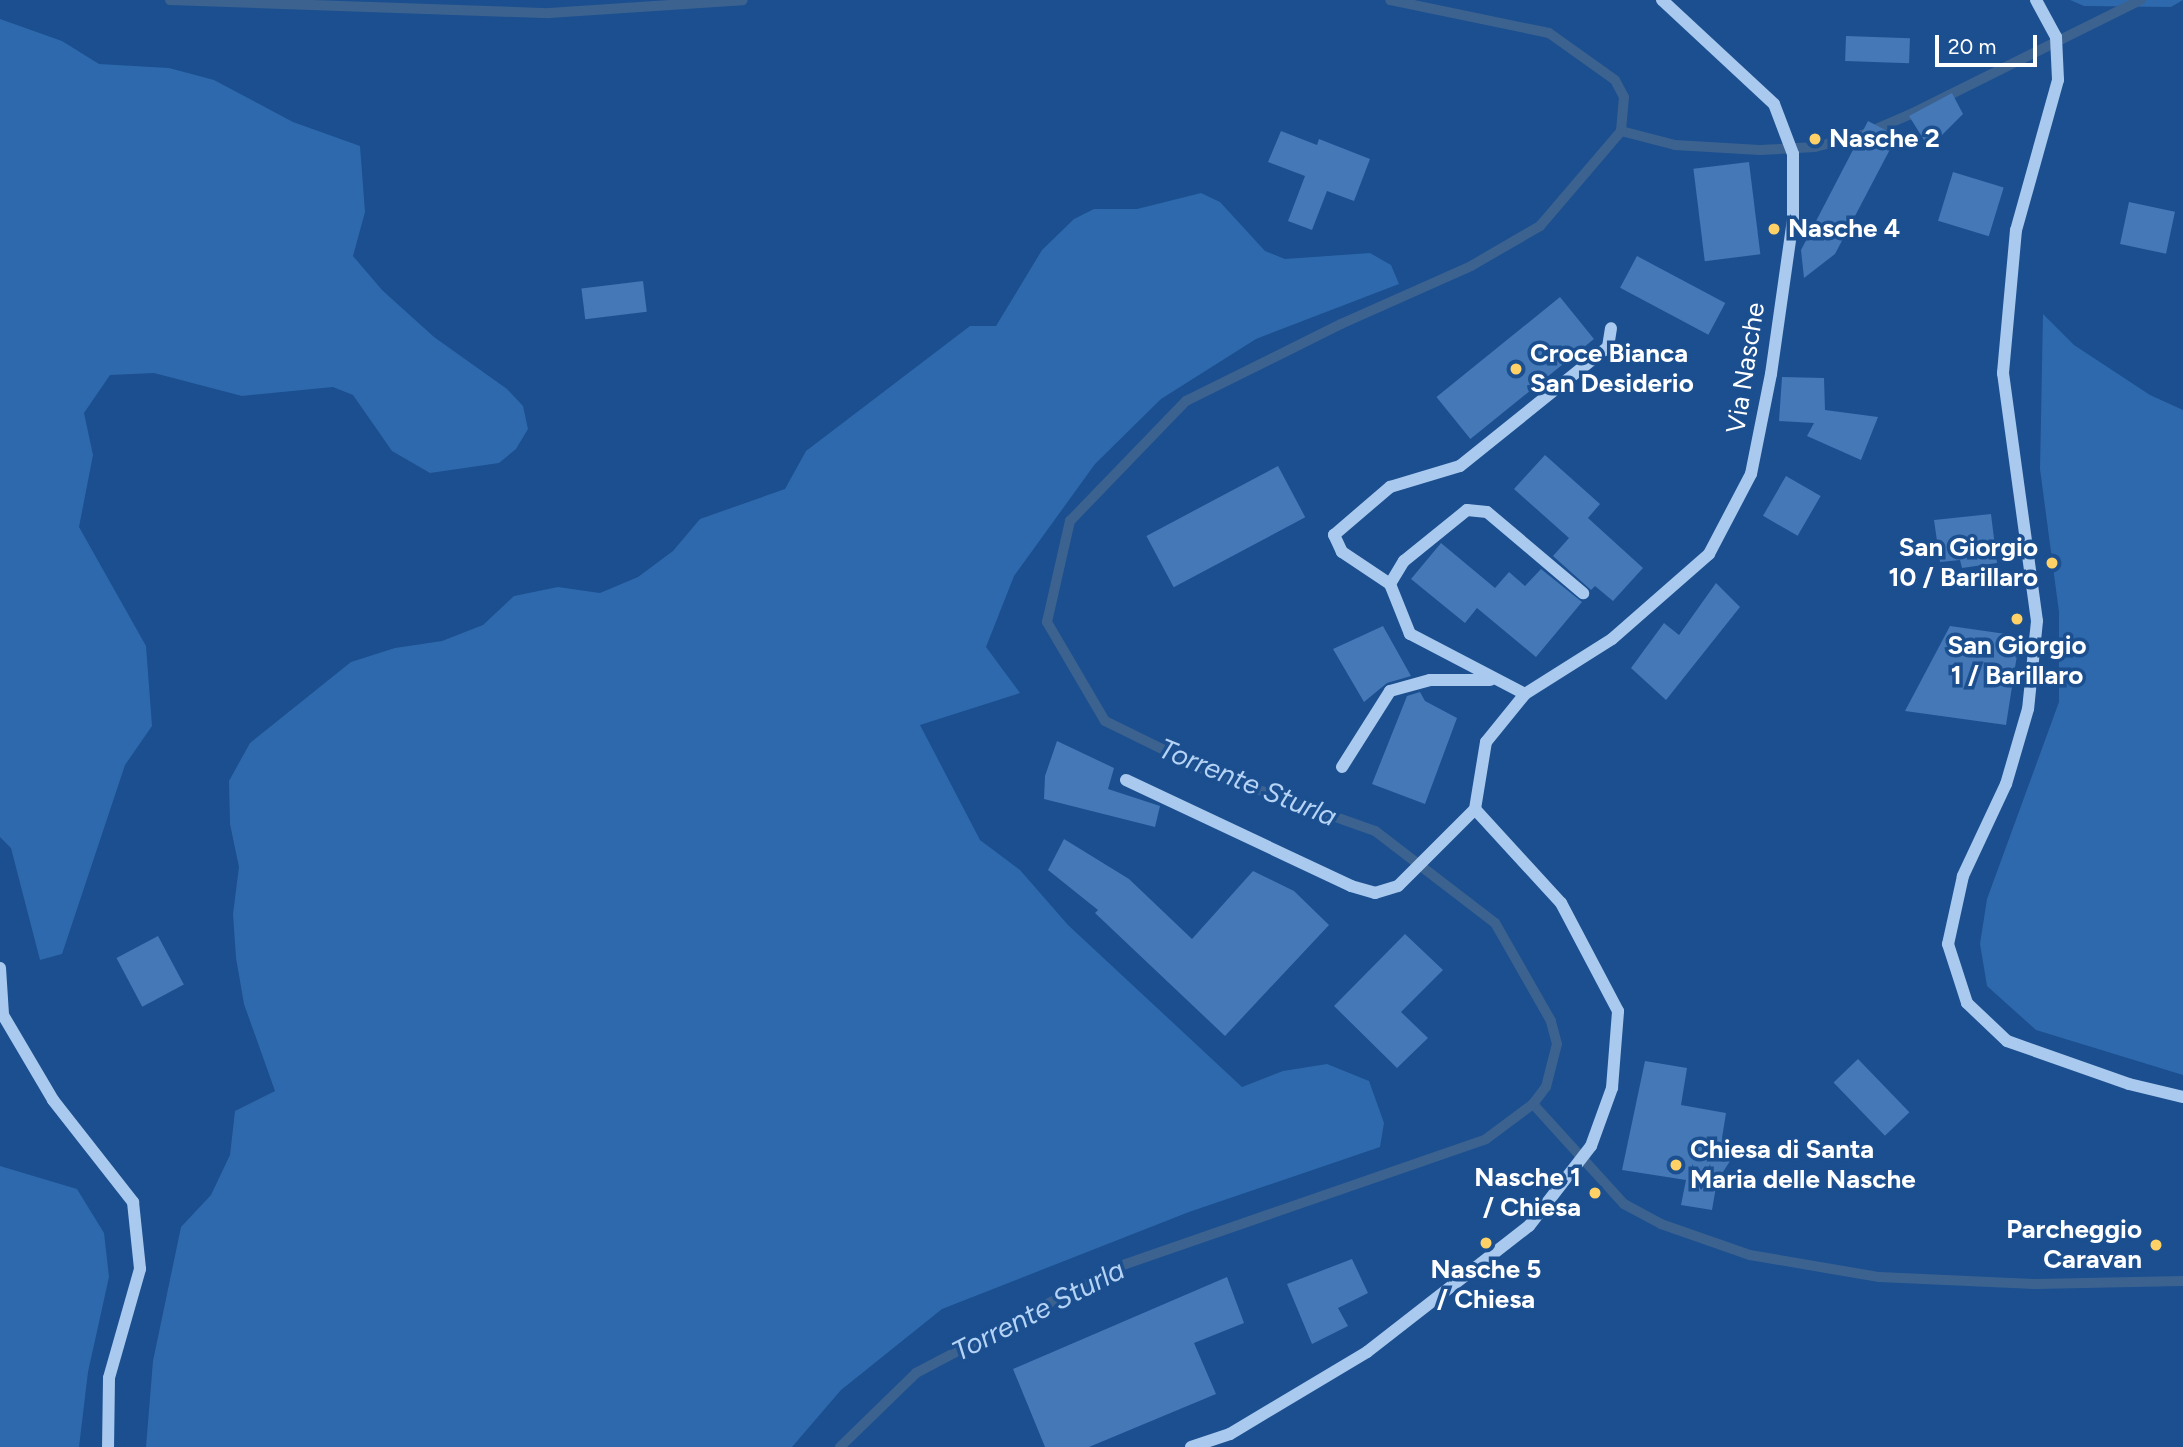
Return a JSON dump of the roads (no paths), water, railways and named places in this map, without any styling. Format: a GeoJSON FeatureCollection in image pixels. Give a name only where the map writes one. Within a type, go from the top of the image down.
{"type":"FeatureCollection","features":[{"type":"Feature","properties":{"kind":"street","name":"Via Nasche"},"geometry":{"type":"LineString","coordinates":[[1475,809],[1486,743],[1525,694],[1612,639],[1709,554],[1751,474],[1771,374],[1796,176],[1789,135],[1781,115],[1763,92],[1662,0]]}},
{"type":"Feature","properties":{"kind":"street"},"geometry":{"type":"LineString","coordinates":[[2036,0],[2056,37],[2058,80],[2016,230],[2003,373],[2037,621],[2028,709],[2006,785],[1964,876],[1948,944],[1967,1003],[2007,1041],[2129,1084],[2183,1097]]}},
{"type":"Feature","properties":{"kind":"street"},"geometry":{"type":"LineString","coordinates":[[1525,694],[1494,681],[1410,634],[1390,584],[1342,552],[1334,535],[1390,487],[1460,466],[1608,347],[1611,328]]}},
{"type":"Feature","properties":{"kind":"street"},"geometry":{"type":"LineString","coordinates":[[1390,584],[1404,561],[1468,510],[1487,513],[1583,593]]}},
{"type":"Feature","properties":{"kind":"street"},"geometry":{"type":"LineString","coordinates":[[1342,767],[1390,691],[1430,680],[1494,681]]}},
{"type":"Feature","properties":{"kind":"street"},"geometry":{"type":"LineString","coordinates":[[1126,780],[1351,886],[1375,893],[1398,886],[1453,827],[1475,809],[1561,903],[1618,1011],[1612,1088],[1591,1146],[1570,1178],[1529,1226],[1367,1352],[1230,1434],[1191,1447]]}},
{"type":"Feature","properties":{"kind":"street"},"geometry":{"type":"LineString","coordinates":[[0,968],[3,1015],[53,1100],[133,1202],[140,1269],[109,1378],[108,1447]]}},
{"type":"Feature","properties":{"kind":"waterway","name":"Torrente Sturla"},"geometry":{"type":"LineString","coordinates":[[170,0],[549,13],[743,0]]}},
{"type":"Feature","properties":{"kind":"waterway","name":"Torrente Sturla"},"geometry":{"type":"LineString","coordinates":[[840,1447],[916,1373],[1120,1266],[1486,1139],[1533,1104],[1546,1087],[1557,1044],[1551,1021],[1495,923],[1375,831],[1211,773],[1105,721],[1047,622],[1070,521],[1186,401],[1341,324],[1471,266],[1540,226],[1621,131],[1624,97],[1615,80],[1549,33],[1390,0]]}},
{"type":"Feature","properties":{"kind":"waterway"},"geometry":{"type":"LineString","coordinates":[[1621,131],[1675,145],[1760,150],[1815,147],[1862,135],[1913,113],[2141,0]]}},
{"type":"Feature","properties":{"kind":"waterway"},"geometry":{"type":"LineString","coordinates":[[1533,1104],[1624,1204],[1661,1224],[1750,1255],[1879,1277],[2036,1284],[2183,1281]]}},
{"type":"Feature","properties":{"kind":"place","name":"Nasche 2"},"geometry":{"type":"Point","coordinates":[1815,139]}},
{"type":"Feature","properties":{"kind":"place","name":"Nasche 4"},"geometry":{"type":"Point","coordinates":[1774,229]}},
{"type":"Feature","properties":{"kind":"place","name":"Croce Bianca San Desiderio"},"geometry":{"type":"Point","coordinates":[1516,369]}},
{"type":"Feature","properties":{"kind":"place","name":"San Giorgio 10 / Barillaro"},"geometry":{"type":"Point","coordinates":[2052,563]}},
{"type":"Feature","properties":{"kind":"place","name":"San Giorgio 1 / Barillaro"},"geometry":{"type":"Point","coordinates":[2017,619]}},
{"type":"Feature","properties":{"kind":"place","name":"Chiesa di Santa Maria delle Nasche"},"geometry":{"type":"Point","coordinates":[1676,1165]}},
{"type":"Feature","properties":{"kind":"place","name":"Nasche 1 / Chiesa"},"geometry":{"type":"Point","coordinates":[1595,1193]}},
{"type":"Feature","properties":{"kind":"place","name":"Nasche 5 / Chiesa"},"geometry":{"type":"Point","coordinates":[1486,1243]}},
{"type":"Feature","properties":{"kind":"place","name":"Parcheggio Caravan"},"geometry":{"type":"Point","coordinates":[2156,1245]}}]}
